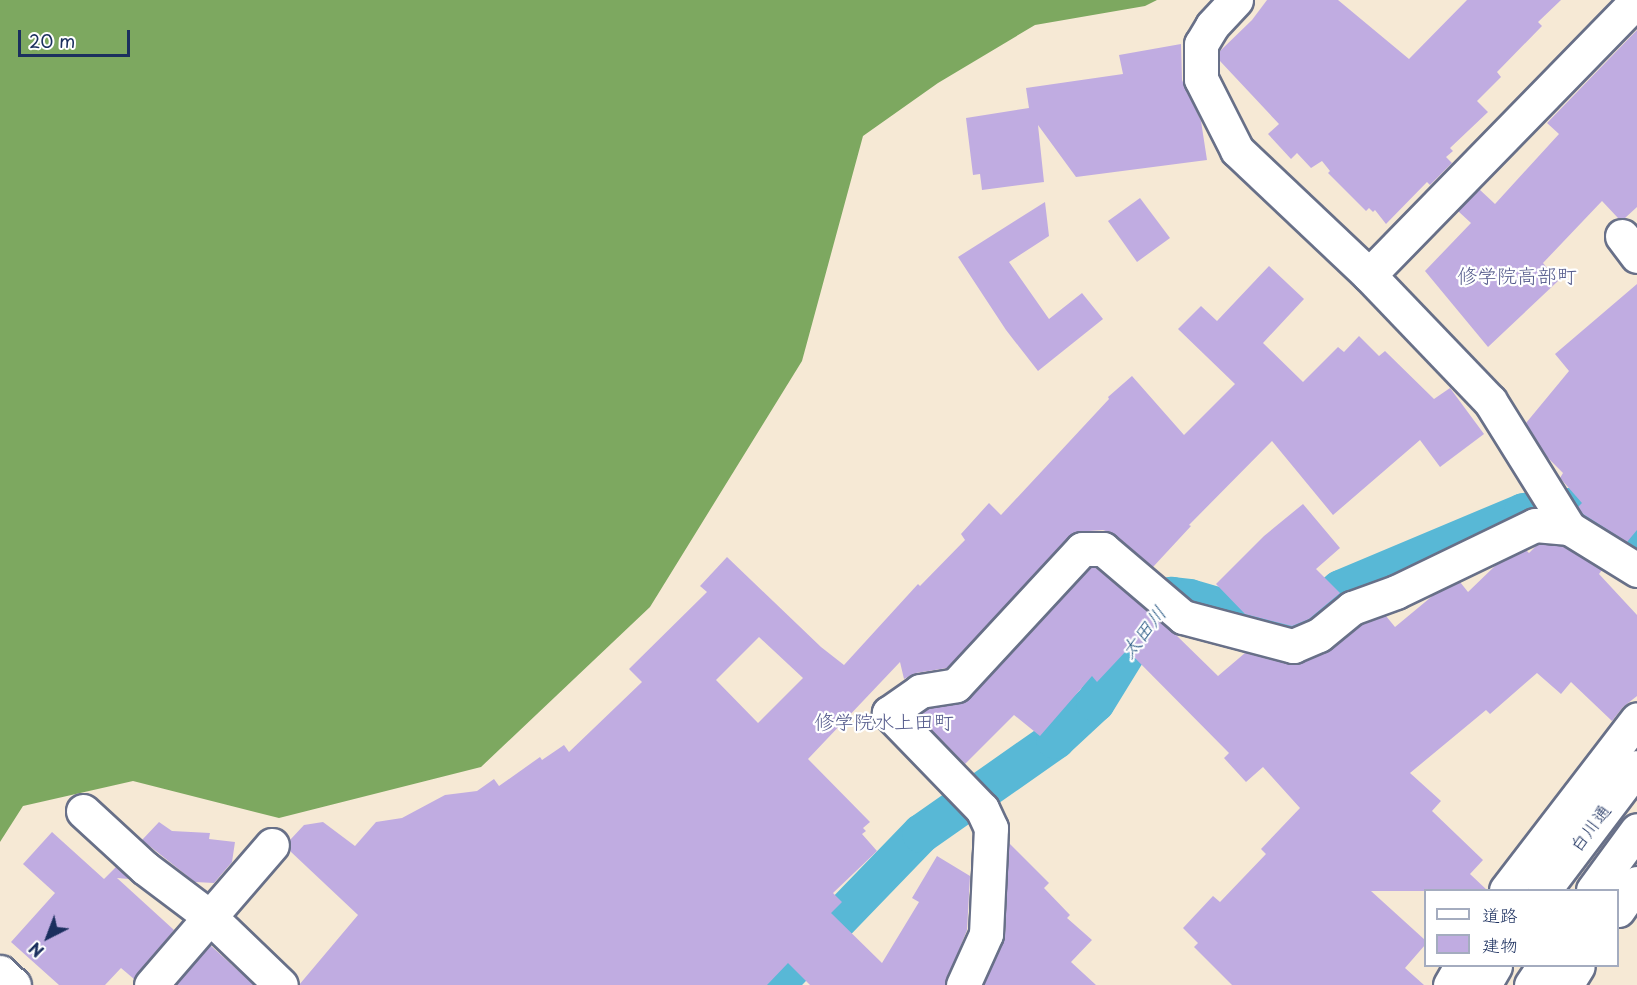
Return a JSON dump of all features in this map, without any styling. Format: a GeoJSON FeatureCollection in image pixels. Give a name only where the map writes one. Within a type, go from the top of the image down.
{"type":"FeatureCollection","features":[{"type":"Feature","properties":{"kind":"street"},"geometry":{"type":"LineString","coordinates":[[1236,0],[1212,26],[1201,44],[1201,79],[1237,150],[1369,275],[1490,401],[1569,528],[1637,570]]}},
{"type":"Feature","properties":{"kind":"street"},"geometry":{"type":"LineString","coordinates":[[1369,275],[1637,0]]}},
{"type":"Feature","properties":{"kind":"street"},"geometry":{"type":"LineString","coordinates":[[963,985],[986,934],[991,828],[982,809],[889,712],[920,691],[956,685],[1082,549],[1103,549],[1183,617],[1293,646],[1319,635],[1352,608],[1396,592],[1535,525],[1569,528]]}},
{"type":"Feature","properties":{"kind":"street"},"geometry":{"type":"LineString","coordinates":[[1508,889],[1637,719]]}},
{"type":"Feature","properties":{"kind":"street","name":"白川通"},"geometry":{"type":"LineString","coordinates":[[1546,889],[1637,767]]}},
{"type":"Feature","properties":{"kind":"street"},"geometry":{"type":"LineString","coordinates":[[83,811],[145,868],[210,916],[281,985]]}},
{"type":"Feature","properties":{"kind":"street"},"geometry":{"type":"LineString","coordinates":[[1594,889],[1637,830]]}},
{"type":"Feature","properties":{"kind":"street"},"geometry":{"type":"LineString","coordinates":[[151,985],[272,845]]}},
{"type":"Feature","properties":{"kind":"street"},"geometry":{"type":"LineString","coordinates":[[1619,907],[1637,883]]}},
{"type":"Feature","properties":{"kind":"street"},"geometry":{"type":"LineString","coordinates":[[1450,985],[1460,967]]}},
{"type":"Feature","properties":{"kind":"street"},"geometry":{"type":"LineString","coordinates":[[1566,985],[1577,967]]}},
{"type":"Feature","properties":{"kind":"street"},"geometry":{"type":"LineString","coordinates":[[0,972],[14,985]]}},
{"type":"Feature","properties":{"kind":"green space"},"geometry":{"type":"Polygon","coordinates":[[[0,0],[1157,0],[1145,6],[1035,25],[938,83],[863,136],[802,361],[650,607],[481,767],[279,818],[133,781],[23,806],[0,842],[0,0]]]}},
{"type":"Feature","properties":{"kind":"building"},"geometry":{"type":"Polygon","coordinates":[[[1267,0],[1338,0],[1409,59],[1467,0],[1561,0],[1538,22],[1542,26],[1497,72],[1501,77],[1477,101],[1488,112],[1450,148],[1453,151],[1446,157],[1452,163],[1430,185],[1427,182],[1386,224],[1375,210],[1373,212],[1369,208],[1366,211],[1328,173],[1330,171],[1322,161],[1311,168],[1297,153],[1291,159],[1268,134],[1279,124],[1220,61],[1220,51],[1252,20],[1267,0]]]}},
{"type":"Feature","properties":{"kind":"building"},"geometry":{"type":"Polygon","coordinates":[[[1637,30],[1637,207],[1625,218],[1618,218],[1602,201],[1543,263],[1558,281],[1488,347],[1425,271],[1471,223],[1458,211],[1479,189],[1495,204],[1559,134],[1547,123],[1637,30]]]}},
{"type":"Feature","properties":{"kind":"building"},"geometry":{"type":"Polygon","coordinates":[[[1181,44],[1182,80],[1201,121],[1207,160],[1076,177],[1038,125],[1044,182],[982,190],[980,174],[973,175],[966,118],[1029,108],[1026,88],[1123,74],[1119,55],[1181,44]]]}},
{"type":"Feature","properties":{"kind":"building"},"geometry":{"type":"Polygon","coordinates":[[[1140,198],[1170,238],[1137,262],[1108,221],[1140,198]]]}},
{"type":"Feature","properties":{"kind":"building"},"geometry":{"type":"Polygon","coordinates":[[[1045,202],[1049,236],[1009,262],[1049,319],[1082,293],[1103,319],[1038,371],[1006,330],[958,257],[1045,202]]]}},
{"type":"Feature","properties":{"kind":"building"},"geometry":{"type":"Polygon","coordinates":[[[1269,266],[1304,299],[1263,343],[1303,382],[1338,347],[1344,352],[1359,336],[1379,356],[1385,351],[1434,399],[1450,388],[1484,434],[1440,467],[1420,440],[1333,515],[1272,441],[1189,525],[1191,526],[1153,567],[1114,534],[1103,530],[1075,532],[947,668],[916,673],[904,679],[900,662],[808,759],[870,822],[863,828],[866,831],[862,834],[877,851],[833,893],[842,902],[831,913],[882,963],[919,902],[912,898],[937,856],[970,876],[967,930],[945,985],[810,985],[788,963],[767,985],[299,985],[358,915],[290,851],[290,840],[304,825],[323,822],[355,846],[376,822],[402,818],[445,795],[477,791],[494,779],[499,786],[540,757],[542,760],[564,745],[569,752],[642,682],[629,669],[707,592],[700,586],[727,557],[821,647],[844,665],[918,584],[920,586],[965,540],[961,534],[989,503],[1001,515],[1109,399],[1108,397],[1132,376],[1184,435],[1235,384],[1178,329],[1201,306],[1217,321],[1269,266]],[[759,637],[716,680],[758,723],[803,678],[759,637]]]}},
{"type":"Feature","properties":{"kind":"building"},"geometry":{"type":"Polygon","coordinates":[[[1637,284],[1637,530],[1627,542],[1583,514],[1578,507],[1582,503],[1560,478],[1563,473],[1547,457],[1526,423],[1569,371],[1555,354],[1637,284]]]}},
{"type":"Feature","properties":{"kind":"building"},"geometry":{"type":"Polygon","coordinates":[[[1303,504],[1340,548],[1316,569],[1340,593],[1309,619],[1292,626],[1245,614],[1216,584],[1264,536],[1303,504]]]}},
{"type":"Feature","properties":{"kind":"building"},"geometry":{"type":"Polygon","coordinates":[[[1538,544],[1563,546],[1602,570],[1599,574],[1637,615],[1637,696],[1623,707],[1612,721],[1571,682],[1561,694],[1537,673],[1490,714],[1486,710],[1410,773],[1441,801],[1432,811],[1483,860],[1470,874],[1486,889],[1371,891],[1424,939],[1424,946],[1405,968],[1424,985],[1232,985],[1194,947],[1198,943],[1183,928],[1213,896],[1220,902],[1266,854],[1261,849],[1300,808],[1263,767],[1246,782],[1224,758],[1229,753],[1127,650],[1097,682],[1092,676],[1040,736],[1014,715],[965,764],[918,716],[927,709],[959,704],[970,698],[1090,568],[1096,568],[1174,633],[1218,676],[1245,653],[1288,664],[1300,663],[1331,650],[1361,625],[1386,616],[1395,627],[1436,593],[1460,582],[1468,592],[1496,565],[1526,550],[1529,553],[1538,544]]]}},
{"type":"Feature","properties":{"kind":"building"},"geometry":{"type":"Polygon","coordinates":[[[159,822],[172,831],[210,833],[209,839],[235,842],[232,862],[214,883],[195,882],[142,840],[159,822]]]}},
{"type":"Feature","properties":{"kind":"building"},"geometry":{"type":"Polygon","coordinates":[[[52,832],[104,879],[116,867],[129,879],[117,878],[174,930],[134,979],[121,968],[105,985],[59,985],[11,942],[55,893],[23,864],[52,832]]]}},
{"type":"Feature","properties":{"kind":"building"},"geometry":{"type":"Polygon","coordinates":[[[1009,843],[1049,883],[1044,888],[1070,915],[1067,918],[1092,940],[1071,962],[1096,985],[984,985],[1005,935],[1009,843]]]}},
{"type":"Feature","properties":{"kind":"building"},"geometry":{"type":"Polygon","coordinates":[[[210,945],[254,985],[176,985],[210,945]]]}},
{"type":"Feature","properties":{"kind":"waterway","name":"太田川"},"geometry":{"type":"LineString","coordinates":[[774,985],[921,833],[1055,739],[1095,702],[1135,637],[1171,596],[1189,598],[1278,624],[1297,625],[1340,589],[1523,512],[1567,507],[1637,539]]}},
{"type":"Feature","properties":{"kind":"district","name":"修学院高部町"},"geometry":{"type":"Point","coordinates":[1517,275]}},
{"type":"Feature","properties":{"kind":"district","name":"修学院水上田町"},"geometry":{"type":"Point","coordinates":[884,721]}}]}
